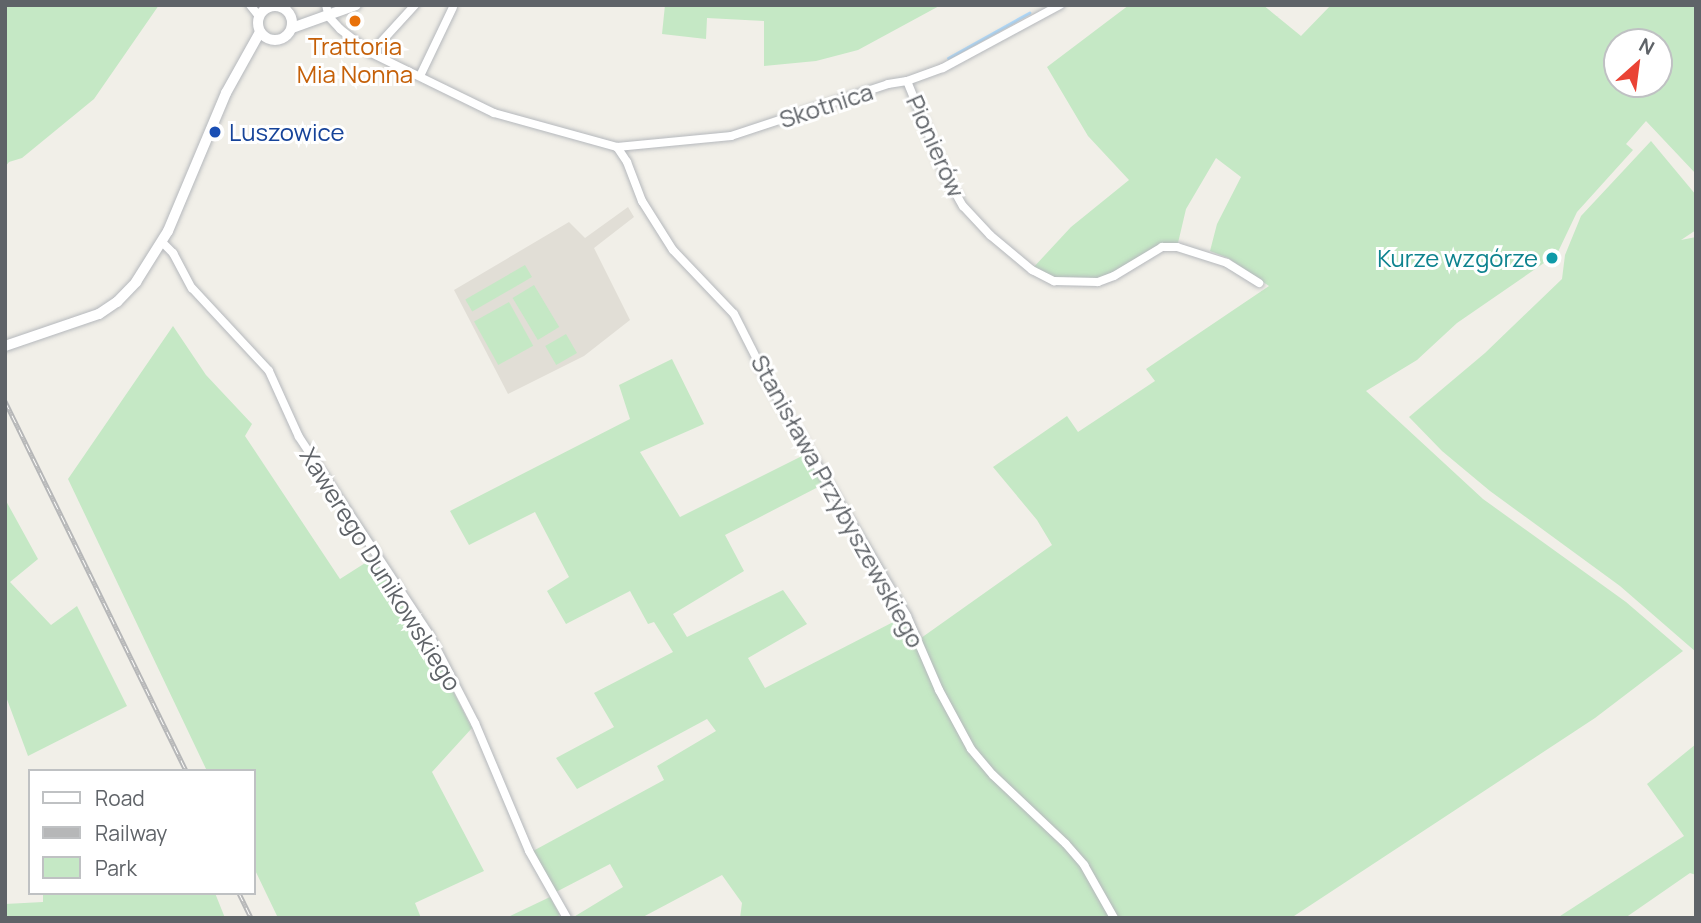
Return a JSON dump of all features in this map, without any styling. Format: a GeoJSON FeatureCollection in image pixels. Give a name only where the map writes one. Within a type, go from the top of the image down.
{"type":"FeatureCollection","features":[{"type":"Feature","properties":{"kind":"street"},"geometry":{"type":"LineString","coordinates":[[250,5],[264,9],[284,8],[290,14],[317,20]]}},
{"type":"Feature","properties":{"kind":"street"},"geometry":{"type":"LineString","coordinates":[[326,5],[329,17],[352,40],[371,53],[494,113],[617,146]]}},
{"type":"Feature","properties":{"kind":"street"},"geometry":{"type":"LineString","coordinates":[[264,35],[283,39],[292,27],[329,17],[356,5]]}},
{"type":"Feature","properties":{"kind":"street"},"geometry":{"type":"LineString","coordinates":[[371,53],[415,5]]}},
{"type":"Feature","properties":{"kind":"street","name":"Skotnica"},"geometry":{"type":"LineString","coordinates":[[617,146],[731,136],[888,84],[907,81],[943,68],[1060,5]]}},
{"type":"Feature","properties":{"kind":"street"},"geometry":{"type":"LineString","coordinates":[[420,76],[453,7]]}},
{"type":"Feature","properties":{"kind":"street"},"geometry":{"type":"LineString","coordinates":[[5,346],[78,323],[108,309],[136,282],[162,242],[226,93],[248,54],[264,35],[264,9]]}},
{"type":"Feature","properties":{"kind":"street"},"geometry":{"type":"LineString","coordinates":[[290,14],[292,27]]}},
{"type":"Feature","properties":{"kind":"street","name":"Pionierów"},"geometry":{"type":"LineString","coordinates":[[907,81],[945,174],[963,206],[990,235],[1032,270],[1054,281],[1098,282],[1114,276],[1162,247],[1177,247],[1227,263],[1259,283]]}},
{"type":"Feature","properties":{"kind":"street","name":"Stanisława Przybyszewskiego"},"geometry":{"type":"LineString","coordinates":[[617,146],[627,162],[642,201],[673,250],[734,314],[771,387],[906,616],[939,690],[971,749],[993,775],[1066,844],[1084,865],[1114,918]]}},
{"type":"Feature","properties":{"kind":"street","name":"Xawerego Dunikowskiego"},"geometry":{"type":"LineString","coordinates":[[162,242],[173,253],[192,288],[269,370],[299,437],[430,636],[475,723],[529,851],[567,918]]}},
{"type":"Feature","properties":{"kind":"shaded area"},"geometry":{"type":"Polygon","coordinates":[[[628,207],[634,217],[594,248],[630,320],[584,356],[508,394],[454,290],[569,222],[585,238],[628,207]]]}},
{"type":"Feature","properties":{"kind":"green space"},"geometry":{"type":"Polygon","coordinates":[[[5,5],[159,5],[94,99],[22,158],[9,162],[5,167],[5,5]]]}},
{"type":"Feature","properties":{"kind":"green space"},"geometry":{"type":"Polygon","coordinates":[[[665,5],[941,5],[858,50],[816,61],[764,66],[764,21],[707,18],[706,39],[662,34],[665,5]]]}},
{"type":"Feature","properties":{"kind":"green space"},"geometry":{"type":"Polygon","coordinates":[[[1129,5],[1263,5],[1301,36],[1331,5],[1696,5],[1696,174],[1646,121],[1626,144],[1633,150],[1577,212],[1557,254],[1457,323],[1417,360],[1366,391],[1483,499],[1626,602],[1683,651],[1595,718],[1291,918],[740,918],[742,903],[722,875],[641,918],[572,918],[623,887],[610,864],[556,892],[533,851],[664,780],[657,766],[716,731],[707,719],[577,789],[556,758],[614,727],[594,693],[673,652],[654,622],[648,624],[630,591],[566,624],[547,591],[569,577],[535,512],[469,545],[450,511],[630,419],[619,385],[672,359],[704,424],[640,452],[680,517],[806,454],[824,484],[725,535],[744,571],[673,614],[687,637],[783,590],[807,624],[748,658],[765,688],[901,618],[914,643],[1052,545],[1037,520],[993,467],[1067,416],[1078,432],[1155,381],[1146,369],[1269,286],[1228,258],[1210,251],[1217,224],[1241,177],[1216,158],[1186,209],[1178,243],[1161,244],[1110,275],[1092,280],[1053,279],[1032,269],[1071,227],[1129,180],[1088,136],[1047,67],[1129,5]]]}},
{"type":"Feature","properties":{"kind":"green space"},"geometry":{"type":"Polygon","coordinates":[[[1651,141],[1696,195],[1696,230],[1681,240],[1696,237],[1696,652],[1620,586],[1490,491],[1442,451],[1409,417],[1485,353],[1562,279],[1565,255],[1581,216],[1651,141]]]}},
{"type":"Feature","properties":{"kind":"green space"},"geometry":{"type":"Polygon","coordinates":[[[525,265],[532,277],[472,312],[465,300],[525,265]]]}},
{"type":"Feature","properties":{"kind":"green space"},"geometry":{"type":"Polygon","coordinates":[[[534,285],[559,327],[538,340],[513,298],[534,285]]]}},
{"type":"Feature","properties":{"kind":"green space"},"geometry":{"type":"Polygon","coordinates":[[[509,302],[533,346],[498,365],[474,321],[509,302]]]}},
{"type":"Feature","properties":{"kind":"green space"},"geometry":{"type":"Polygon","coordinates":[[[173,326],[206,375],[252,424],[245,436],[340,579],[373,558],[424,635],[472,728],[432,772],[484,871],[415,903],[421,918],[278,918],[256,872],[256,769],[206,769],[68,479],[173,326]]]}},
{"type":"Feature","properties":{"kind":"green space"},"geometry":{"type":"Polygon","coordinates":[[[566,334],[577,353],[556,365],[545,346],[566,334]]]}},
{"type":"Feature","properties":{"kind":"green space"},"geometry":{"type":"Polygon","coordinates":[[[5,499],[38,559],[10,582],[51,625],[77,606],[127,706],[28,756],[5,694],[5,499]]]}},
{"type":"Feature","properties":{"kind":"green space"},"geometry":{"type":"Polygon","coordinates":[[[1696,744],[1696,875],[1690,873],[1625,918],[1557,918],[1684,836],[1647,784],[1696,744]]]}},
{"type":"Feature","properties":{"kind":"green space"},"geometry":{"type":"Polygon","coordinates":[[[43,895],[216,895],[225,918],[5,918],[5,904],[43,902],[43,895]]]}},
{"type":"Feature","properties":{"kind":"green space"},"geometry":{"type":"Polygon","coordinates":[[[550,897],[560,915],[554,918],[506,918],[550,897]]]}},
{"type":"Feature","properties":{"kind":"waterway"},"geometry":{"type":"LineString","coordinates":[[948,58],[1029,13]]}},
{"type":"Feature","properties":{"kind":"railway"},"geometry":{"type":"LineString","coordinates":[[5,401],[185,769]]}},
{"type":"Feature","properties":{"kind":"railway"},"geometry":{"type":"LineString","coordinates":[[240,895],[251,918]]}},
{"type":"Feature","properties":{"kind":"place","name":"Trattoria Mia Nonna"},"geometry":{"type":"Point","coordinates":[355,21]}},
{"type":"Feature","properties":{"kind":"place","name":"Luszowice"},"geometry":{"type":"Point","coordinates":[215,132]}},
{"type":"Feature","properties":{"kind":"place","name":"Kurze wzgórze"},"geometry":{"type":"Point","coordinates":[1552,258]}}]}
